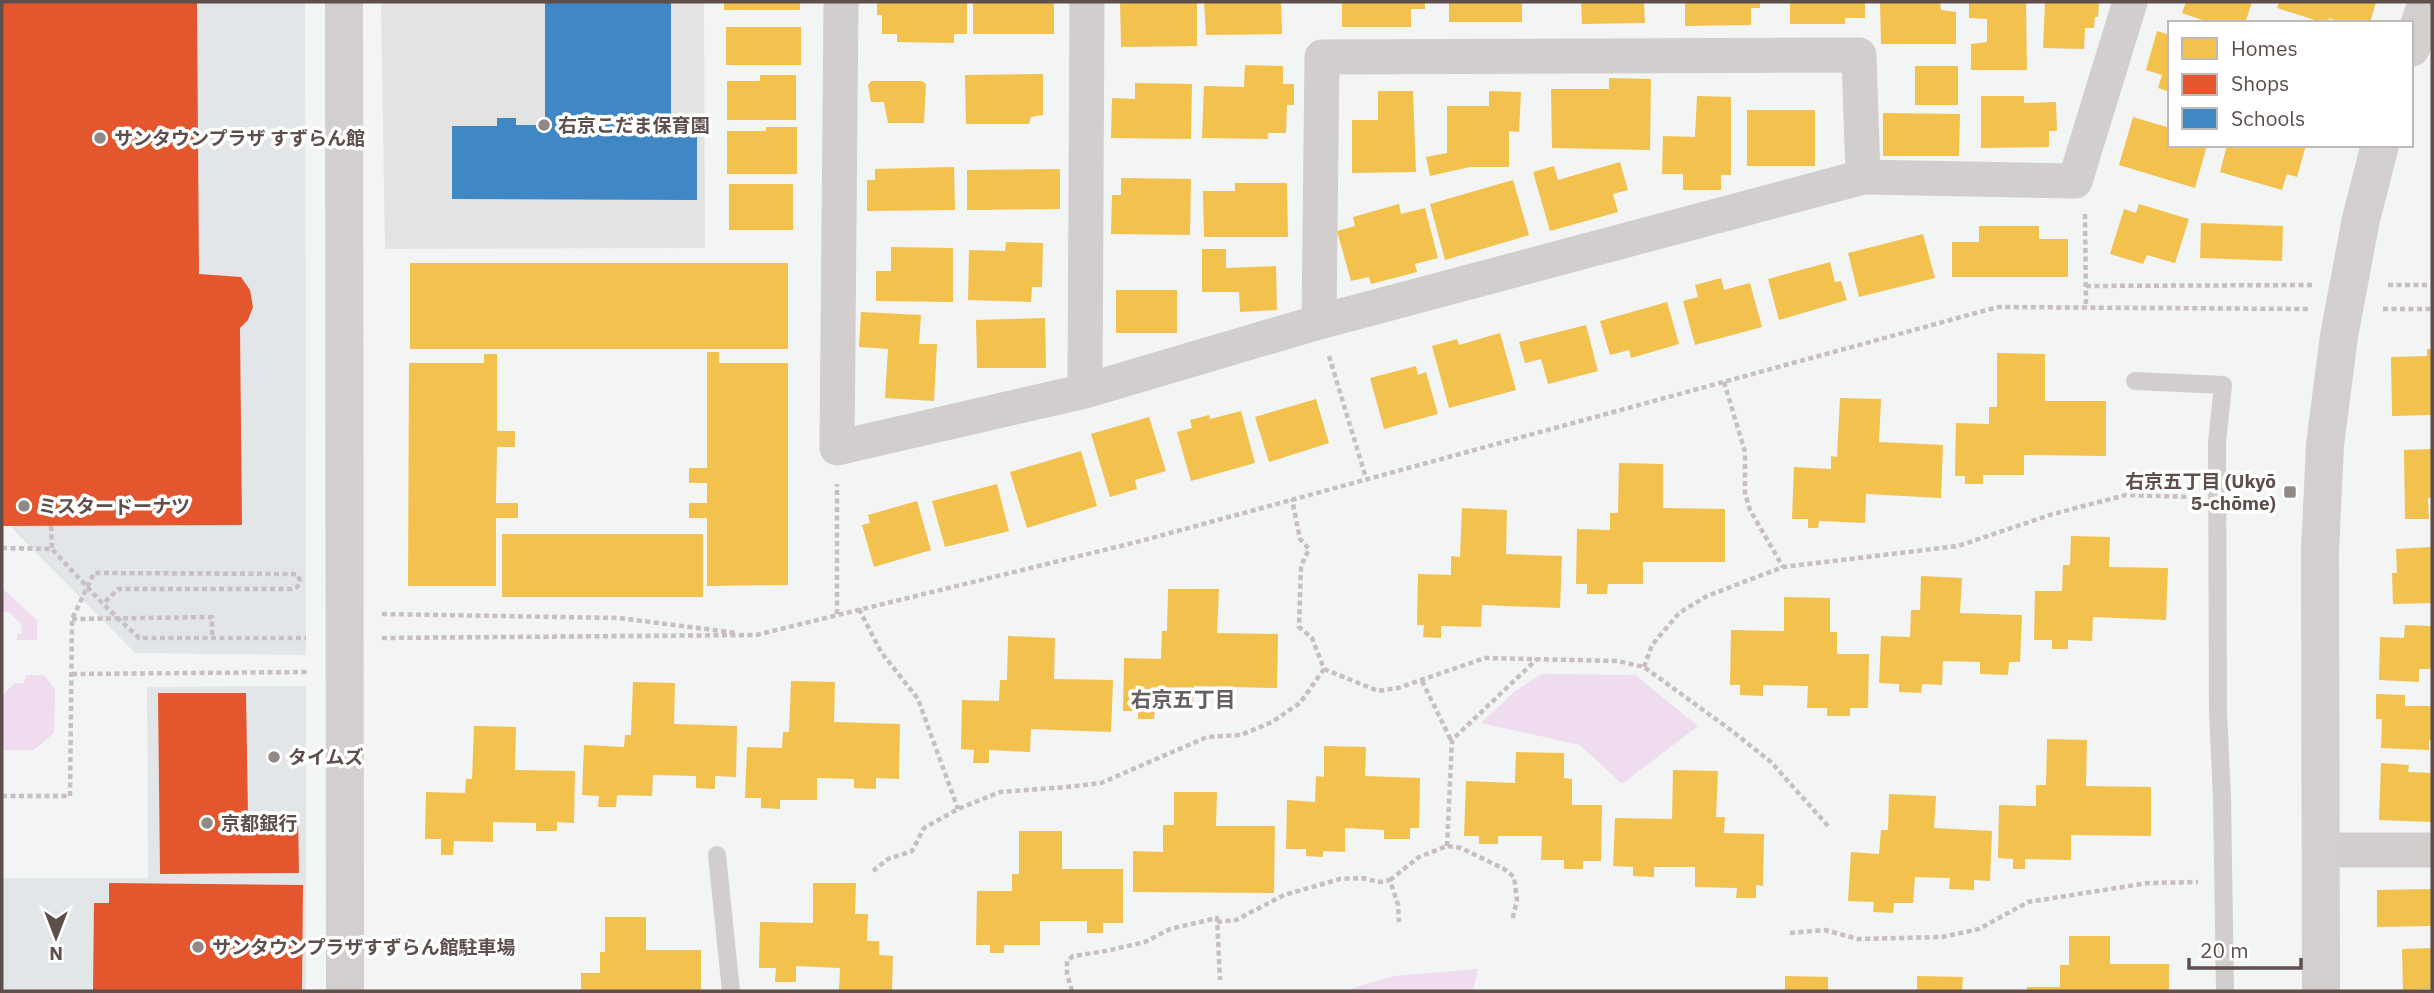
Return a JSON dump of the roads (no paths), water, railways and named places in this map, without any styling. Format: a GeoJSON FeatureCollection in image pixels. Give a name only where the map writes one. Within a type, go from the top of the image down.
{"type":"FeatureCollection","features":[{"type":"Feature","properties":{"kind":"street"},"geometry":{"type":"LineString","coordinates":[[344,2],[345,991]]}},
{"type":"Feature","properties":{"kind":"street"},"geometry":{"type":"LineString","coordinates":[[841,2],[837,448],[1085,391],[1319,322],[1863,177],[2075,181],[2130,2]]}},
{"type":"Feature","properties":{"kind":"street"},"geometry":{"type":"LineString","coordinates":[[1085,391],[1087,2]]}},
{"type":"Feature","properties":{"kind":"street"},"geometry":{"type":"LineString","coordinates":[[2413,42],[2427,2]]}},
{"type":"Feature","properties":{"kind":"street"},"geometry":{"type":"LineString","coordinates":[[1319,322],[1322,57],[1859,55],[1863,177]]}},
{"type":"Feature","properties":{"kind":"street"},"geometry":{"type":"LineString","coordinates":[[2321,991],[2320,551],[2325,445],[2339,336],[2361,219],[2379,147]]}},
{"type":"Feature","properties":{"kind":"street"},"geometry":{"type":"LineString","coordinates":[[2321,850],[2432,850]]}},
{"type":"Feature","properties":{"kind":"lane"},"geometry":{"type":"LineString","coordinates":[[2135,381],[2223,385],[2217,443],[2217,498],[2218,711],[2225,991]]}},
{"type":"Feature","properties":{"kind":"lane"},"geometry":{"type":"LineString","coordinates":[[717,855],[731,991]]}},
{"type":"Feature","properties":{"kind":"place","name":"右京こだま保育園"},"geometry":{"type":"Point","coordinates":[544,125]}},
{"type":"Feature","properties":{"kind":"place","name":"サンタウンプラザ すずらん館"},"geometry":{"type":"Point","coordinates":[100,138]}},
{"type":"Feature","properties":{"kind":"place","name":"右京五丁目 (Ukyō 5-chōme)"},"geometry":{"type":"Point","coordinates":[2290,492]}},
{"type":"Feature","properties":{"kind":"place","name":"ミスタードーナツ"},"geometry":{"type":"Point","coordinates":[24,506]}},
{"type":"Feature","properties":{"kind":"place","name":"タイムズ"},"geometry":{"type":"Point","coordinates":[274,757]}},
{"type":"Feature","properties":{"kind":"place","name":"京都銀行"},"geometry":{"type":"Point","coordinates":[207,823]}},
{"type":"Feature","properties":{"kind":"place","name":"サンタウンプラザすずらん館駐車場"},"geometry":{"type":"Point","coordinates":[198,947]}},
{"type":"Feature","properties":{"kind":"district","name":"右京五丁目"},"geometry":{"type":"Point","coordinates":[1183,700]}}]}
